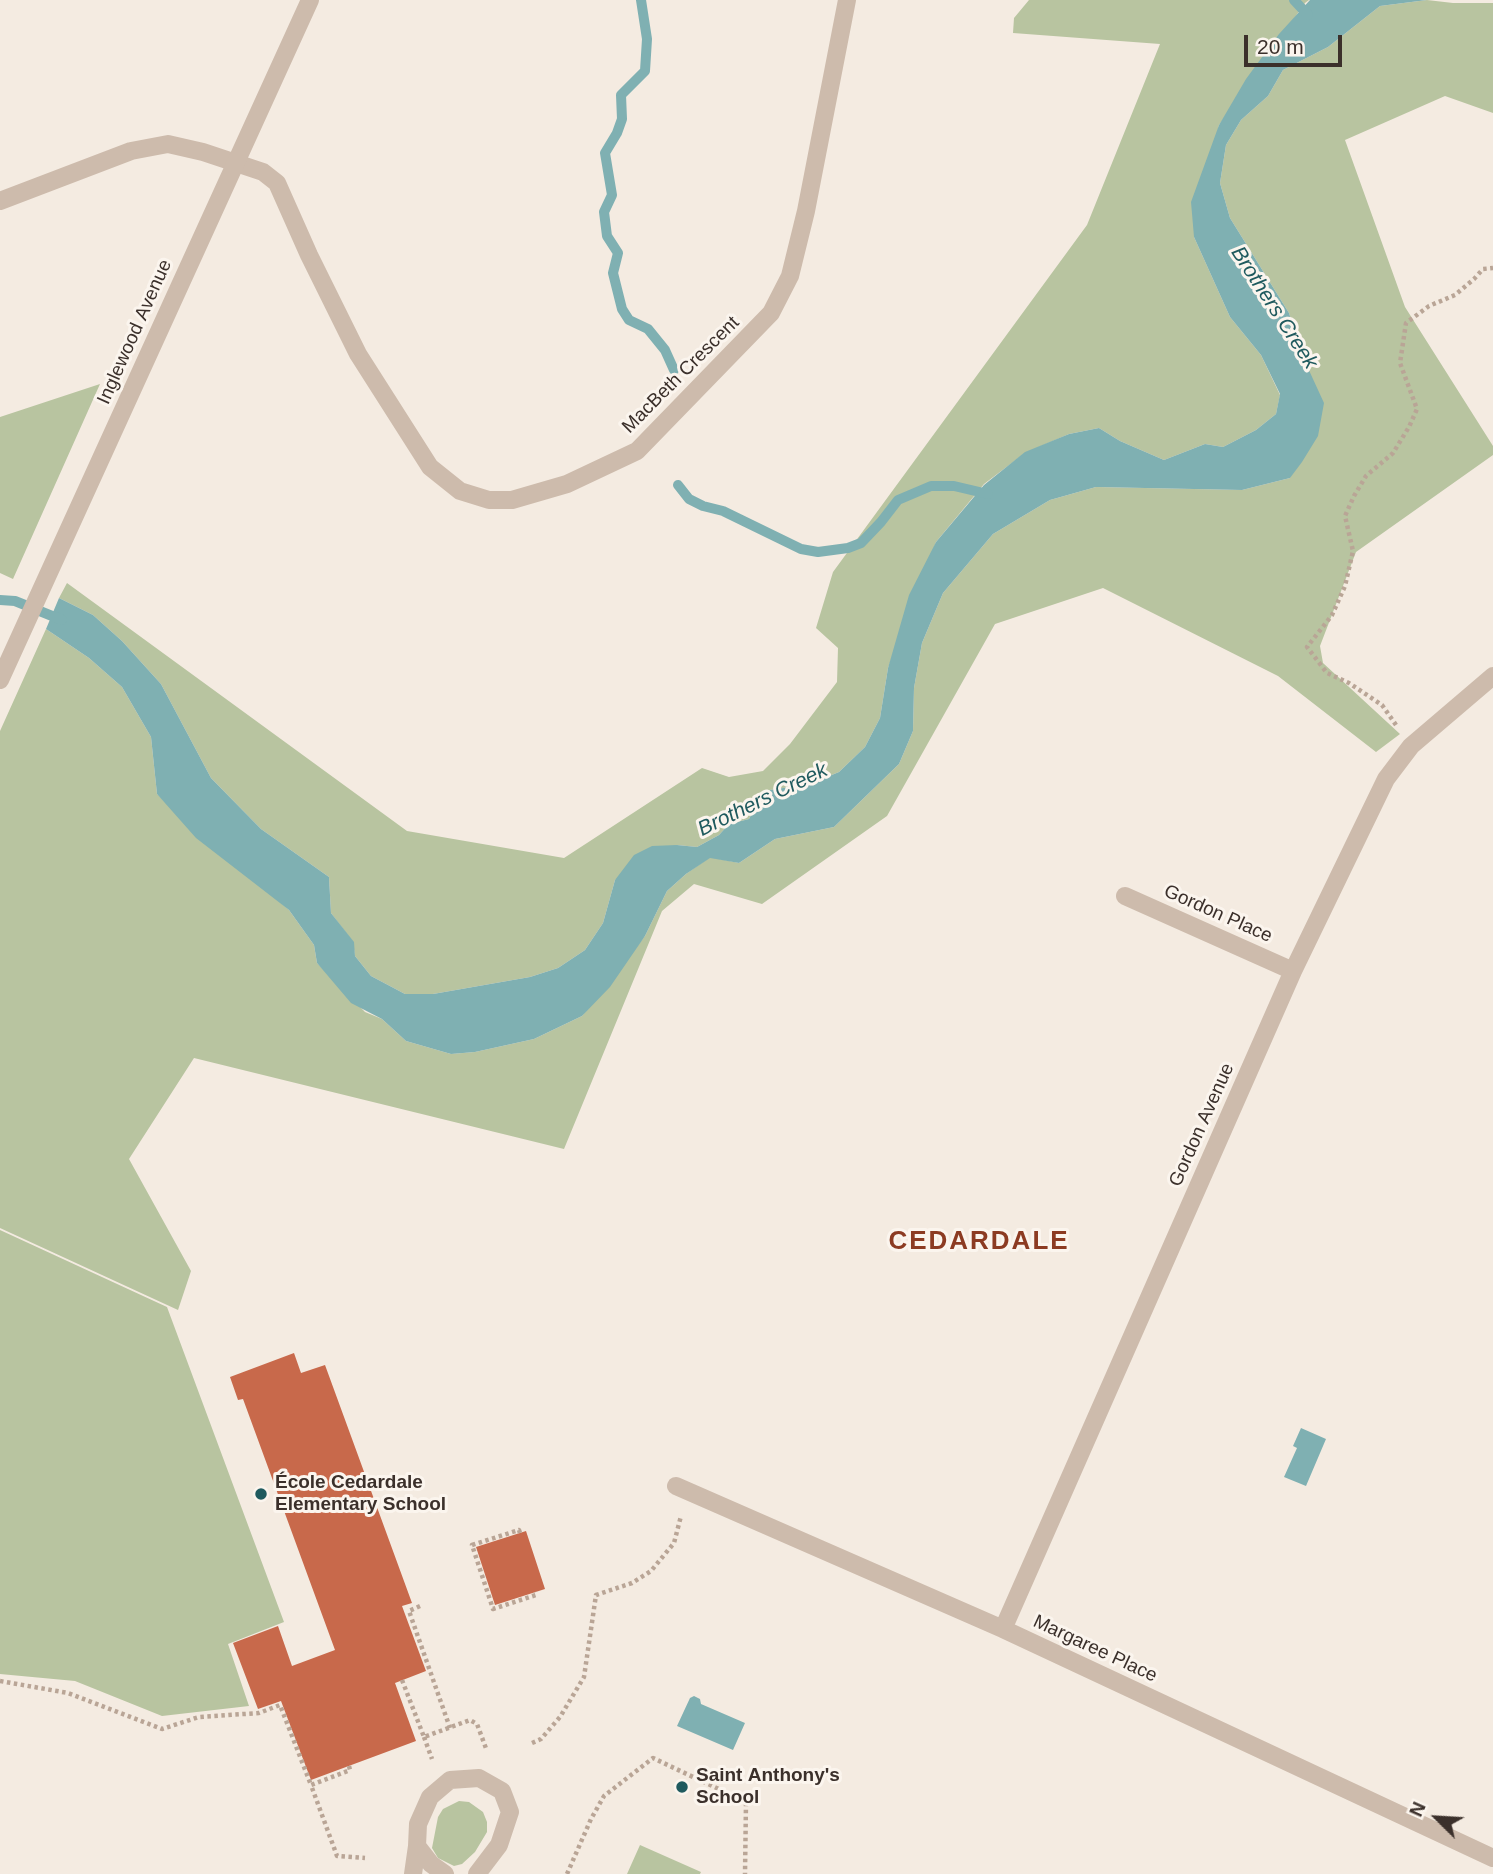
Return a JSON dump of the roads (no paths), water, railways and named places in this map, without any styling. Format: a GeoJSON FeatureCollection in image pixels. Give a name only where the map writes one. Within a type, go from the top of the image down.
{"type":"FeatureCollection","features":[{"type":"Feature","properties":{"kind":"street","name":"MacBeth Crescent"},"geometry":{"type":"LineString","coordinates":[[0,201],[131,151],[168,144],[203,152],[263,172],[277,183],[358,354],[430,467],[460,491],[489,500],[512,500],[567,484],[637,451],[771,313],[790,276],[806,211],[847,0]]}},
{"type":"Feature","properties":{"kind":"street","name":"Inglewood Avenue"},"geometry":{"type":"LineString","coordinates":[[0,680],[307,1]]}},
{"type":"Feature","properties":{"kind":"street","name":"Gordon Avenue"},"geometry":{"type":"LineString","coordinates":[[1003,1629],[1293,971],[1385,779],[1411,746],[1493,676]]}},
{"type":"Feature","properties":{"kind":"street","name":"Gordon Place"},"geometry":{"type":"LineString","coordinates":[[1125,896],[1293,971]]}},
{"type":"Feature","properties":{"kind":"street","name":"Margaree Place"},"geometry":{"type":"LineString","coordinates":[[682,1489],[1003,1629],[1493,1858]]}},
{"type":"Feature","properties":{"kind":"street"},"geometry":{"type":"LineString","coordinates":[[413,1874],[418,1824],[430,1797],[450,1780],[479,1778],[502,1791],[510,1812],[499,1845],[476,1873]]}},
{"type":"Feature","properties":{"kind":"street"},"geometry":{"type":"LineString","coordinates":[[417,1846],[430,1864],[445,1874]]}},
{"type":"Feature","properties":{"kind":"water"},"geometry":{"type":"Polygon","coordinates":[[[1310,0],[1427,0],[1380,6],[1328,47],[1283,70],[1268,96],[1241,120],[1226,145],[1220,183],[1230,218],[1289,313],[1302,355],[1324,403],[1318,436],[1302,462],[1290,478],[1242,490],[1096,487],[1050,500],[993,534],[943,593],[922,643],[914,688],[913,731],[899,764],[834,827],[775,839],[739,863],[710,858],[686,874],[667,891],[645,936],[610,987],[582,1016],[534,1039],[475,1052],[451,1054],[406,1041],[382,1019],[351,1003],[317,963],[314,945],[289,910],[196,838],[157,794],[151,737],[122,687],[89,658],[46,629],[59,598],[93,615],[122,641],[161,684],[211,778],[261,829],[329,877],[331,913],[354,942],[355,956],[371,976],[405,994],[433,994],[530,977],[558,968],[585,950],[603,923],[615,880],[634,855],[652,846],[697,847],[719,835],[729,824],[749,819],[760,798],[770,790],[810,784],[839,772],[865,747],[880,718],[888,668],[909,595],[936,542],[984,485],[1025,452],[1069,434],[1099,428],[1120,441],[1164,460],[1205,444],[1223,447],[1256,430],[1276,414],[1280,394],[1261,355],[1230,317],[1194,237],[1191,202],[1219,125],[1246,79],[1279,34],[1310,0]]]}},
{"type":"Feature","properties":{"kind":"water"},"geometry":{"type":"Polygon","coordinates":[[[1301,1428],[1326,1439],[1306,1486],[1284,1477],[1297,1448],[1293,1446],[1301,1428]]]}},
{"type":"Feature","properties":{"kind":"water"},"geometry":{"type":"Polygon","coordinates":[[[694,1696],[700,1699],[701,1704],[745,1723],[733,1750],[677,1726],[690,1698],[694,1696]]]}},
{"type":"Feature","properties":{"kind":"waterway"},"geometry":{"type":"LineString","coordinates":[[641,0],[647,39],[645,71],[621,95],[622,119],[605,153],[612,195],[604,212],[607,236],[618,253],[613,273],[622,309],[629,320],[648,329],[665,350],[674,370]]}},
{"type":"Feature","properties":{"kind":"waterway"},"geometry":{"type":"LineString","coordinates":[[1294,0],[1308,15]]}},
{"type":"Feature","properties":{"kind":"waterway"},"geometry":{"type":"LineString","coordinates":[[678,485],[689,499],[703,506],[723,511],[801,549],[818,552],[848,548],[861,543],[898,500],[931,486],[954,486],[988,494]]}},
{"type":"Feature","properties":{"kind":"waterway","name":"Brothers Creek"},"geometry":{"type":"LineString","coordinates":[[0,600],[15,601],[62,620]]}},
{"type":"Feature","properties":{"kind":"place","name":"École Cedardale Elementary School"},"geometry":{"type":"Point","coordinates":[261,1494]}},
{"type":"Feature","properties":{"kind":"place","name":"Saint Anthony's School"},"geometry":{"type":"Point","coordinates":[682,1787]}},
{"type":"Feature","properties":{"kind":"district","name":"CEDARDALE"},"geometry":{"type":"Point","coordinates":[979,1242]}}]}
